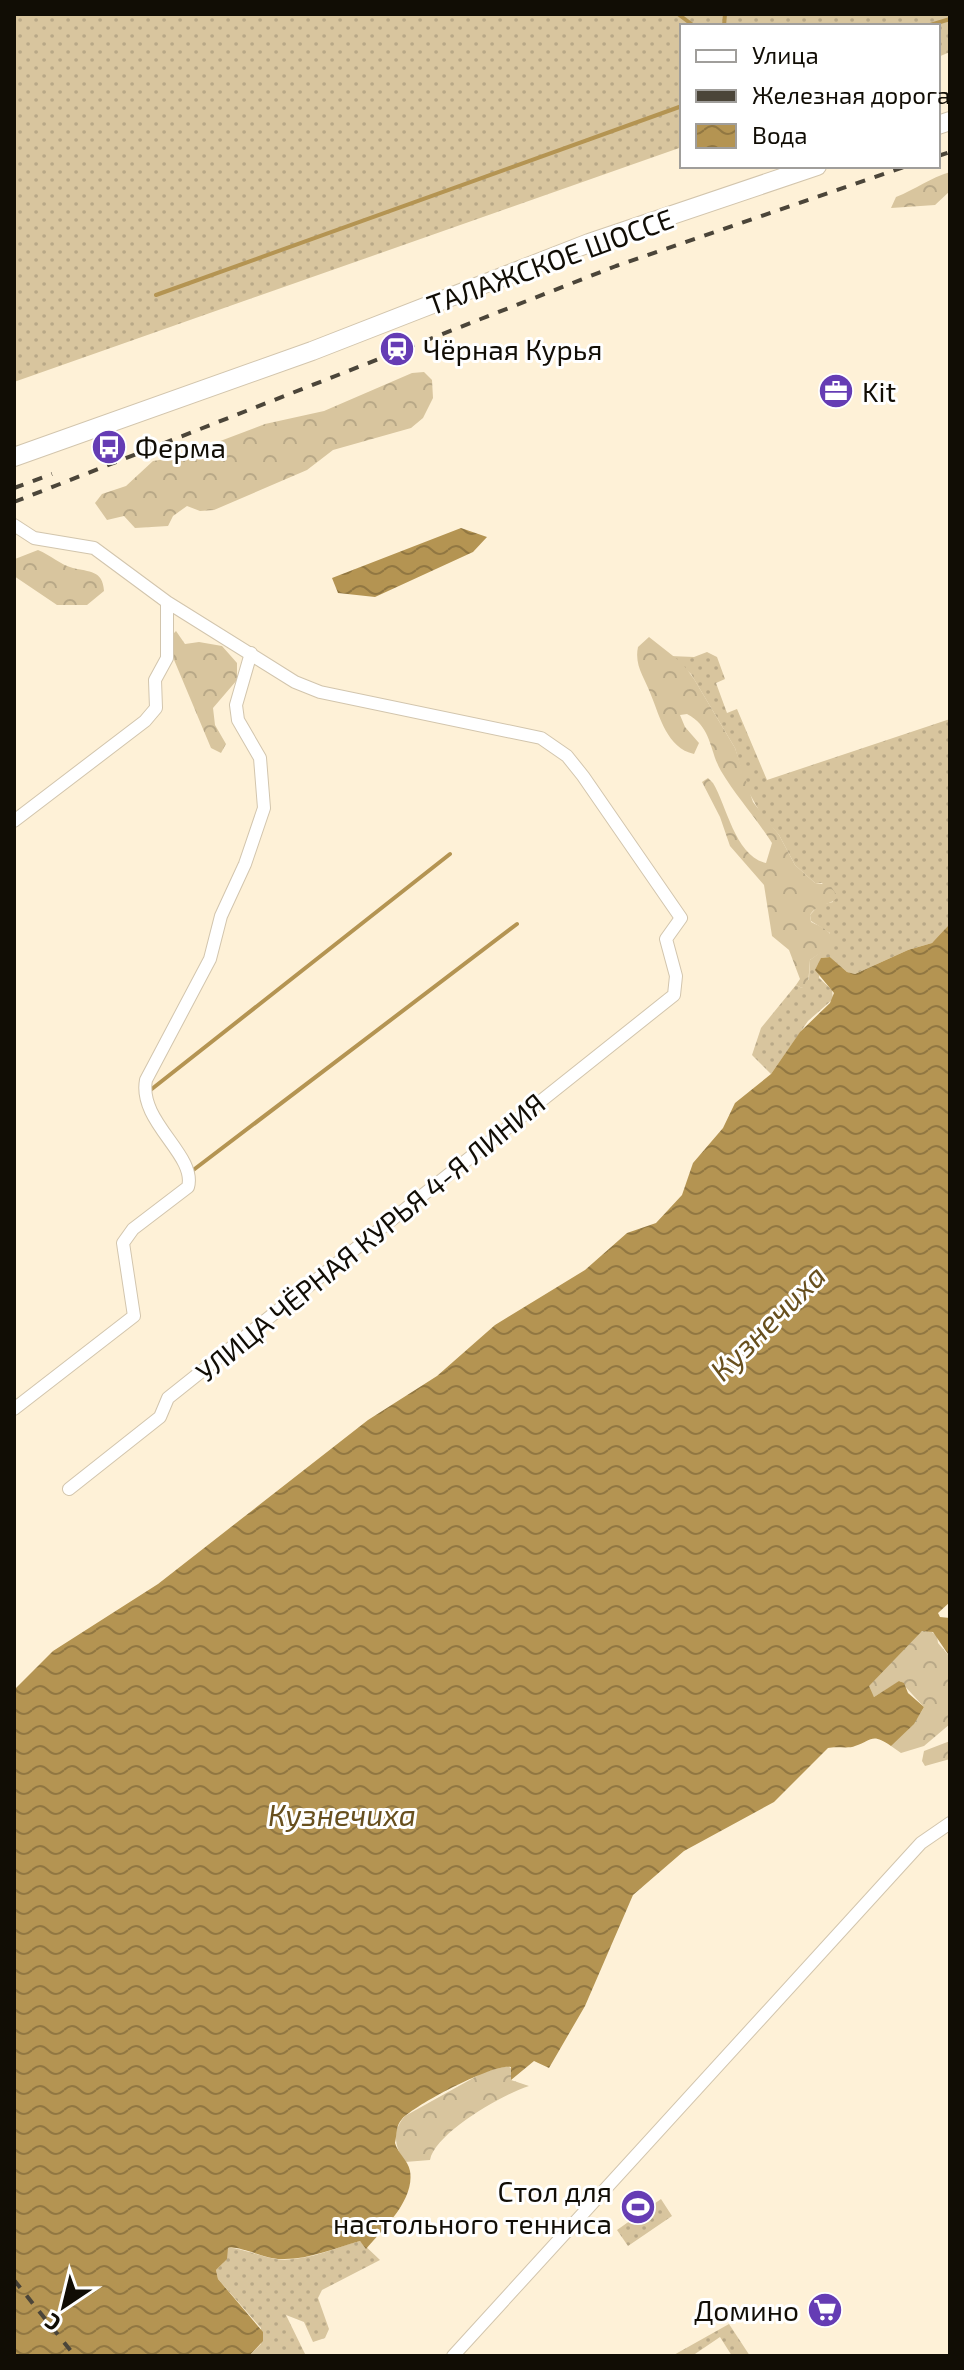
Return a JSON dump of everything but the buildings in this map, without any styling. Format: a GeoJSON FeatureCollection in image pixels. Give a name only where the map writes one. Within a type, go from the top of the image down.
{"type":"FeatureCollection","features":[{"type":"Feature","properties":{"kind":"main road","name":"ТАЛАЖСКОЕ ШОССЕ"},"geometry":{"type":"LineString","coordinates":[[14,457],[298,356],[589,243],[811,168]]}},
{"type":"Feature","properties":{"kind":"street"},"geometry":{"type":"LineString","coordinates":[[14,525],[34,538],[94,548],[167,602],[251,653],[236,705],[238,720],[260,758],[264,808],[245,864],[221,916],[210,959],[146,1080],[144,1091],[149,1111],[189,1173],[188,1187],[133,1229],[123,1243],[134,1316],[14,1409]]}},
{"type":"Feature","properties":{"kind":"street"},"geometry":{"type":"LineString","coordinates":[[14,821],[145,721],[156,708],[155,680],[167,658],[167,602]]}},
{"type":"Feature","properties":{"kind":"street","name":"УЛИЦА ЧЁРНАЯ КУРЬЯ 4-Я ЛИНИЯ"},"geometry":{"type":"LineString","coordinates":[[69,1489],[160,1417],[168,1398],[674,995],[676,987],[666,939],[681,918],[567,756],[541,738],[490,724],[320,692],[295,682],[251,653]]}},
{"type":"Feature","properties":{"kind":"street"},"geometry":{"type":"LineString","coordinates":[[453,2356],[640,2148],[673,2119],[921,1843],[950,1823]]}},
{"type":"Feature","properties":{"kind":"green space"},"geometry":{"type":"Polygon","coordinates":[[[14,14],[950,14],[950,52],[940,56],[940,24],[680,24],[680,148],[14,382],[14,14]]]}},
{"type":"Feature","properties":{"kind":"green space"},"geometry":{"type":"Polygon","coordinates":[[[950,172],[950,191],[935,205],[891,208],[896,197],[950,172]]]}},
{"type":"Feature","properties":{"kind":"green space"},"geometry":{"type":"Polygon","coordinates":[[[424,372],[432,380],[433,398],[423,418],[411,428],[333,450],[307,470],[214,510],[200,511],[187,506],[173,516],[168,526],[135,528],[124,516],[107,520],[95,503],[102,494],[126,486],[153,461],[178,457],[265,424],[324,411],[412,373],[424,372]]]}},
{"type":"Feature","properties":{"kind":"green space"},"geometry":{"type":"Polygon","coordinates":[[[38,550],[69,567],[94,573],[101,579],[104,591],[87,605],[57,605],[14,576],[15,559],[38,550]]]}},
{"type":"Feature","properties":{"kind":"green space"},"geometry":{"type":"Polygon","coordinates":[[[176,631],[185,644],[199,642],[222,646],[237,663],[237,680],[213,708],[215,725],[226,744],[221,753],[211,748],[172,655],[171,636],[176,631]]]}},
{"type":"Feature","properties":{"kind":"green space"},"geometry":{"type":"Polygon","coordinates":[[[649,637],[682,663],[694,679],[735,748],[753,802],[779,835],[795,865],[815,883],[830,885],[838,897],[816,908],[810,915],[811,922],[829,933],[832,945],[810,960],[808,985],[802,988],[796,985],[800,979],[789,950],[772,936],[764,885],[730,846],[720,817],[702,782],[708,778],[713,783],[739,841],[755,858],[766,863],[772,843],[721,771],[701,725],[687,714],[680,715],[685,727],[699,743],[694,754],[677,745],[666,730],[638,660],[638,647],[649,637]]]}},
{"type":"Feature","properties":{"kind":"green space"},"geometry":{"type":"Polygon","coordinates":[[[707,652],[717,657],[725,679],[716,683],[727,713],[737,709],[767,780],[950,719],[950,926],[932,943],[908,950],[855,974],[847,972],[830,957],[821,958],[819,978],[832,990],[833,999],[808,1021],[771,1074],[752,1055],[761,1028],[796,985],[802,988],[809,979],[810,960],[826,948],[830,933],[811,921],[810,915],[819,905],[833,902],[822,883],[815,883],[795,865],[779,835],[761,814],[747,789],[735,748],[691,674],[670,656],[694,657],[707,652]]]}},
{"type":"Feature","properties":{"kind":"green space"},"geometry":{"type":"Polygon","coordinates":[[[928,1629],[937,1636],[938,1643],[950,1657],[950,1724],[924,1746],[901,1753],[891,1746],[924,1707],[900,1681],[874,1697],[868,1686],[917,1633],[928,1629]]]}},
{"type":"Feature","properties":{"kind":"green space"},"geometry":{"type":"Polygon","coordinates":[[[950,1741],[950,1759],[925,1766],[922,1761],[924,1751],[950,1741]]]}},
{"type":"Feature","properties":{"kind":"green space"},"geometry":{"type":"Polygon","coordinates":[[[508,2066],[513,2070],[511,2080],[529,2086],[503,2097],[457,2127],[435,2149],[430,2160],[405,2162],[396,2139],[398,2127],[405,2116],[484,2072],[508,2066]]]}},
{"type":"Feature","properties":{"kind":"green space"},"geometry":{"type":"Polygon","coordinates":[[[661,2199],[672,2216],[628,2246],[617,2230],[661,2199]]]}},
{"type":"Feature","properties":{"kind":"green space"},"geometry":{"type":"Polygon","coordinates":[[[360,2241],[380,2260],[322,2290],[318,2298],[329,2329],[325,2338],[313,2342],[304,2322],[286,2315],[306,2356],[249,2356],[261,2344],[261,2328],[218,2279],[216,2270],[223,2263],[227,2248],[286,2260],[308,2257],[360,2241]]]}},
{"type":"Feature","properties":{"kind":"green space"},"geometry":{"type":"Polygon","coordinates":[[[729,2324],[750,2356],[732,2356],[720,2337],[692,2356],[672,2356],[729,2324]]]}},
{"type":"Feature","properties":{"kind":"water"},"geometry":{"type":"Polygon","coordinates":[[[461,528],[487,537],[473,552],[375,597],[338,593],[332,578],[461,528]]]}},
{"type":"Feature","properties":{"kind":"water","name":"Кузнечиха"},"geometry":{"type":"Polygon","coordinates":[[[949,925],[950,1602],[938,1613],[940,1617],[950,1618],[950,1657],[933,1632],[922,1631],[869,1686],[874,1697],[899,1681],[904,1683],[908,1693],[924,1707],[914,1724],[891,1746],[872,1739],[852,1747],[828,1748],[774,1802],[684,1851],[633,1895],[585,2006],[549,2068],[534,2061],[511,2080],[511,2067],[489,2071],[438,2095],[400,2121],[395,2143],[410,2171],[408,2193],[366,2249],[360,2241],[311,2256],[281,2259],[228,2248],[227,2259],[216,2270],[218,2279],[263,2332],[263,2341],[249,2356],[14,2356],[14,1690],[53,1651],[158,1584],[368,1420],[437,1376],[495,1325],[585,1270],[627,1233],[656,1223],[682,1195],[693,1163],[723,1128],[735,1103],[771,1074],[800,1032],[830,1003],[834,993],[815,970],[821,958],[830,957],[847,972],[855,974],[908,950],[932,943],[949,925]]]}},
{"type":"Feature","properties":{"kind":"waterway"},"geometry":{"type":"LineString","coordinates":[[678,14],[691,24]]}},
{"type":"Feature","properties":{"kind":"waterway"},"geometry":{"type":"LineString","coordinates":[[724,24],[725,14]]}},
{"type":"Feature","properties":{"kind":"waterway"},"geometry":{"type":"LineString","coordinates":[[934,24],[950,19]]}},
{"type":"Feature","properties":{"kind":"waterway"},"geometry":{"type":"LineString","coordinates":[[156,295],[680,107]]}},
{"type":"Feature","properties":{"kind":"waterway"},"geometry":{"type":"LineString","coordinates":[[148,1092],[450,854]]}},
{"type":"Feature","properties":{"kind":"waterway"},"geometry":{"type":"LineString","coordinates":[[192,1171],[517,924]]}},
{"type":"Feature","properties":{"kind":"railway"},"geometry":{"type":"LineString","coordinates":[[940,155],[950,152]]}},
{"type":"Feature","properties":{"kind":"railway"},"geometry":{"type":"LineString","coordinates":[[14,502],[616,266],[901,168]]}},
{"type":"Feature","properties":{"kind":"railway"},"geometry":{"type":"LineString","coordinates":[[14,488],[52,474]]}},
{"type":"Feature","properties":{"kind":"railway"},"geometry":{"type":"LineString","coordinates":[[14,2280],[75,2356]]}},
{"type":"Feature","properties":{"kind":"place","name":"Чёрная Курья"},"geometry":{"type":"Point","coordinates":[397,349]}},
{"type":"Feature","properties":{"kind":"place","name":"Kit"},"geometry":{"type":"Point","coordinates":[836,391]}},
{"type":"Feature","properties":{"kind":"place","name":"Ферма"},"geometry":{"type":"Point","coordinates":[109,447]}},
{"type":"Feature","properties":{"kind":"place","name":"Стол для настольного тенниса"},"geometry":{"type":"Point","coordinates":[638,2207]}},
{"type":"Feature","properties":{"kind":"place","name":"Домино"},"geometry":{"type":"Point","coordinates":[825,2310]}}]}
